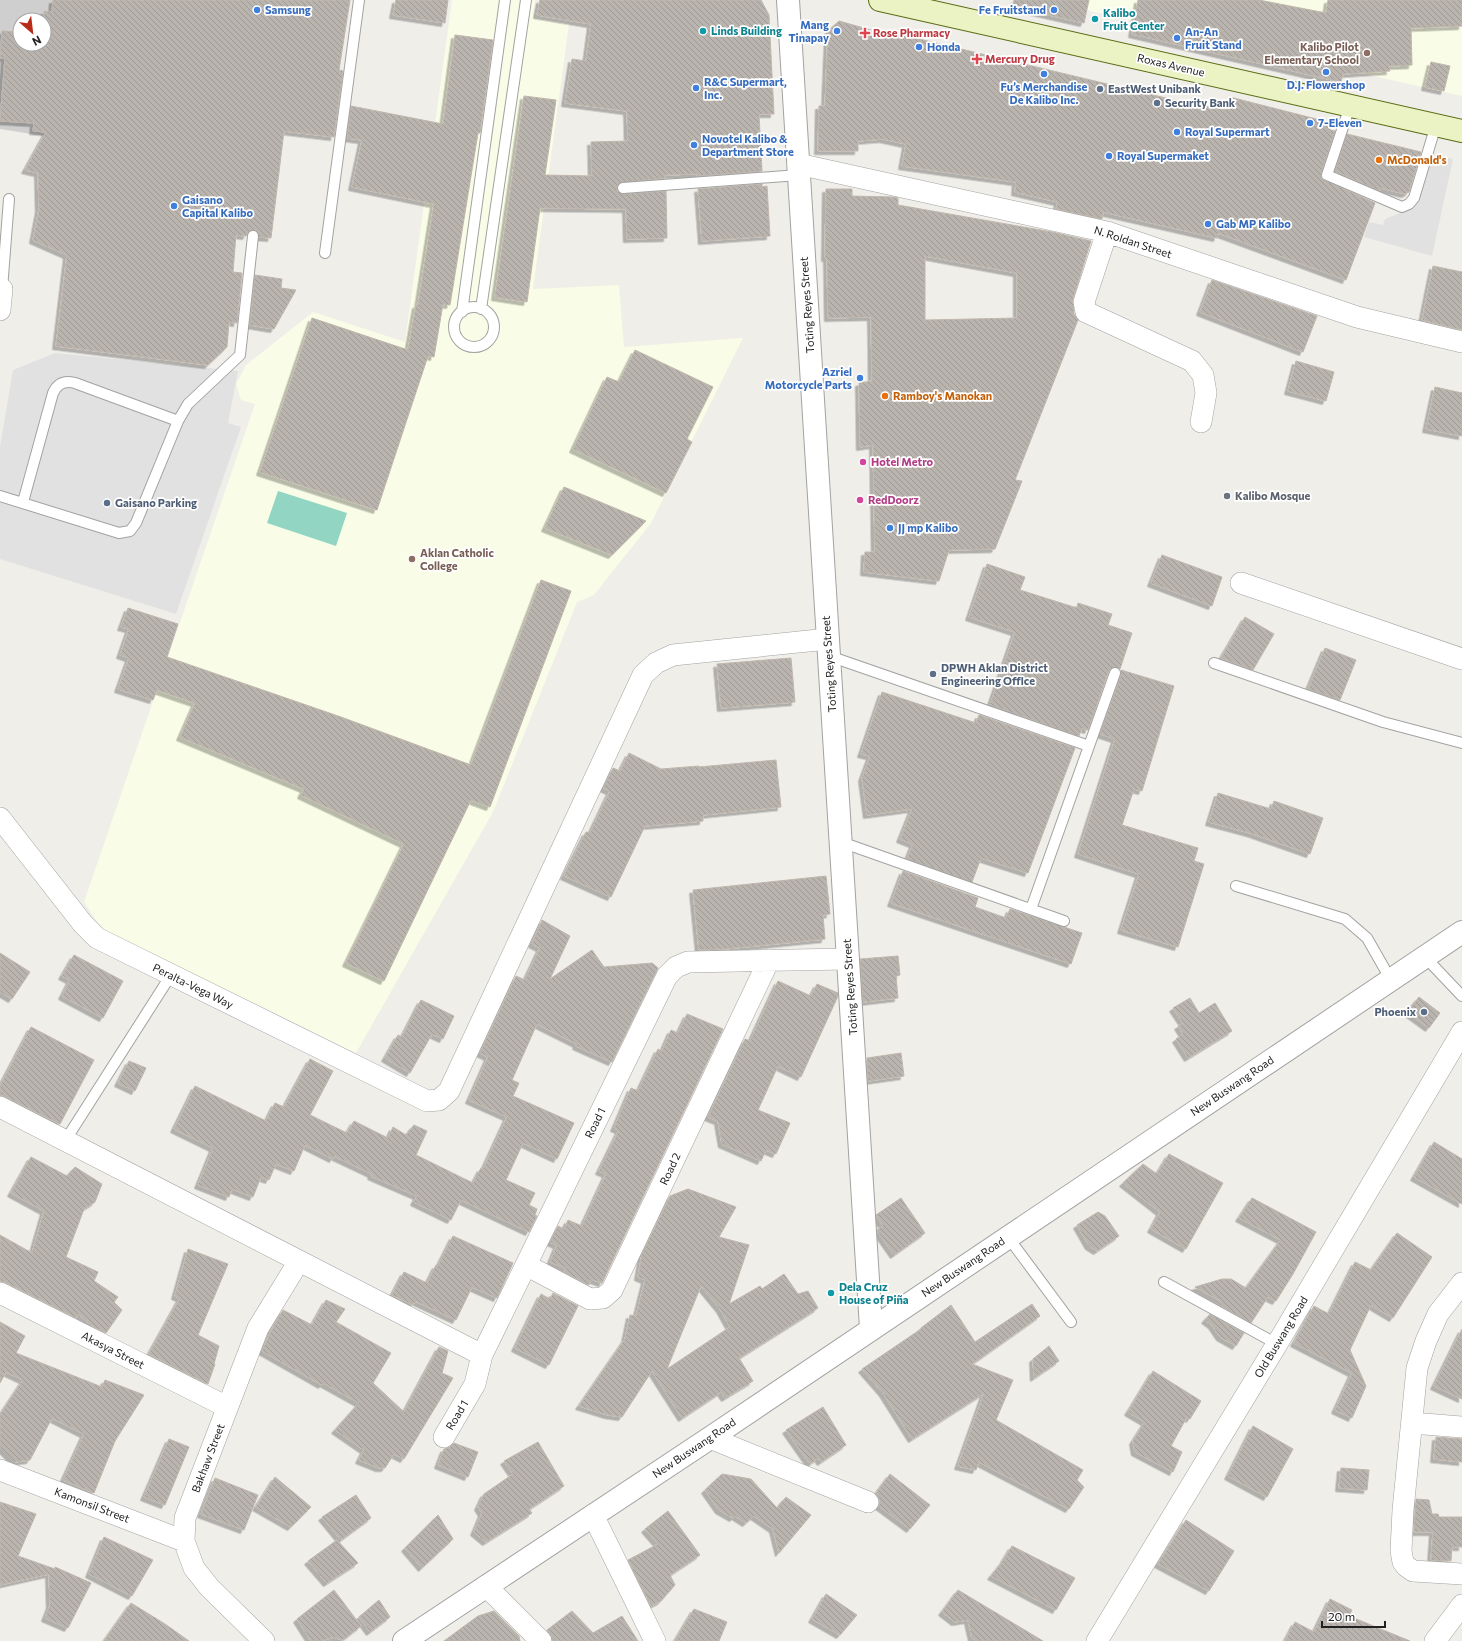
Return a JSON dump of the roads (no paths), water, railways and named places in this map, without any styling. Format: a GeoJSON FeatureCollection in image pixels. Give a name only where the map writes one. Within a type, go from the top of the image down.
{"type":"FeatureCollection","features":[{"type":"Feature","properties":{"kind":"main road","name":"Roxas Avenue"},"geometry":{"type":"LineString","coordinates":[[880,0],[1462,131]]}},
{"type":"Feature","properties":{"kind":"street","name":"Toting Reyes Street"},"geometry":{"type":"LineString","coordinates":[[788,0],[871,1328]]}},
{"type":"Feature","properties":{"kind":"street","name":"N. Roldan Street"},"geometry":{"type":"LineString","coordinates":[[799,170],[1108,232],[1357,317],[1462,342]]}},
{"type":"Feature","properties":{"kind":"street"},"geometry":{"type":"LineString","coordinates":[[1108,232],[1084,302],[1086,312],[1192,362],[1203,375],[1206,393],[1201,422]]}},
{"type":"Feature","properties":{"kind":"street"},"geometry":{"type":"LineString","coordinates":[[0,310],[1,289]]}},
{"type":"Feature","properties":{"kind":"street"},"geometry":{"type":"LineString","coordinates":[[1241,583],[1462,659]]}},
{"type":"Feature","properties":{"kind":"street","name":"Peralta-Vega Way"},"geometry":{"type":"LineString","coordinates":[[0,818],[83,924],[97,938],[427,1101],[439,1100],[449,1091],[643,675],[656,663],[673,654],[828,648]]}},
{"type":"Feature","properties":{"kind":"street","name":"New Buswang Road"},"geometry":{"type":"LineString","coordinates":[[404,1641],[710,1438],[871,1328],[1462,932]]}},
{"type":"Feature","properties":{"kind":"street","name":"Road 1"},"geometry":{"type":"LineString","coordinates":[[444,1437],[475,1384],[482,1355],[667,976],[676,967],[688,962],[848,959]]}},
{"type":"Feature","properties":{"kind":"street","name":"Road 2"},"geometry":{"type":"LineString","coordinates":[[526,1265],[590,1299],[603,1298],[612,1290],[770,960]]}},
{"type":"Feature","properties":{"kind":"street","name":"Old Buswang Road"},"geometry":{"type":"LineString","coordinates":[[1097,1641],[1277,1344],[1462,1032]]}},
{"type":"Feature","properties":{"kind":"street"},"geometry":{"type":"LineString","coordinates":[[0,1107],[482,1355]]}},
{"type":"Feature","properties":{"kind":"street","name":"Bakhaw Street"},"geometry":{"type":"LineString","coordinates":[[264,1641],[209,1587],[194,1568],[184,1541],[185,1518],[258,1328],[299,1261]]}},
{"type":"Feature","properties":{"kind":"street"},"geometry":{"type":"LineString","coordinates":[[1462,1283],[1438,1314],[1426,1340],[1417,1368],[1408,1474],[1403,1510],[1401,1551],[1403,1562],[1413,1571],[1462,1574]]}},
{"type":"Feature","properties":{"kind":"street","name":"Akasya Street"},"geometry":{"type":"LineString","coordinates":[[0,1293],[227,1407]]}},
{"type":"Feature","properties":{"kind":"street"},"geometry":{"type":"LineString","coordinates":[[1412,1423],[1462,1427]]}},
{"type":"Feature","properties":{"kind":"street"},"geometry":{"type":"LineString","coordinates":[[710,1438],[868,1502]]}},
{"type":"Feature","properties":{"kind":"street","name":"Kamonsil Street"},"geometry":{"type":"LineString","coordinates":[[0,1470],[184,1541]]}},
{"type":"Feature","properties":{"kind":"street"},"geometry":{"type":"LineString","coordinates":[[593,1515],[655,1641]]}},
{"type":"Feature","properties":{"kind":"street"},"geometry":{"type":"LineString","coordinates":[[486,1586],[541,1641]]}},
{"type":"Feature","properties":{"kind":"street"},"geometry":{"type":"LineString","coordinates":[[1435,1641],[1462,1605]]}},
{"type":"Feature","properties":{"kind":"lane"},"geometry":{"type":"LineString","coordinates":[[325,253],[359,0]]}},
{"type":"Feature","properties":{"kind":"lane"},"geometry":{"type":"LineString","coordinates":[[462,312],[505,0]]}},
{"type":"Feature","properties":{"kind":"lane"},"geometry":{"type":"LineString","coordinates":[[481,309],[526,0]]}},
{"type":"Feature","properties":{"kind":"lane"},"geometry":{"type":"LineString","coordinates":[[1350,106],[1327,175],[1402,207],[1409,204],[1414,198],[1436,125]]}},
{"type":"Feature","properties":{"kind":"lane"},"geometry":{"type":"LineString","coordinates":[[623,188],[799,170]]}},
{"type":"Feature","properties":{"kind":"lane"},"geometry":{"type":"LineString","coordinates":[[1,289],[9,199]]}},
{"type":"Feature","properties":{"kind":"lane"},"geometry":{"type":"LineString","coordinates":[[0,496],[119,533],[127,532],[136,523],[178,421],[188,404],[240,355],[253,236]]}},
{"type":"Feature","properties":{"kind":"lane"},"geometry":{"type":"LineString","coordinates":[[471,307],[481,309],[490,314],[495,327],[491,339],[480,347],[468,347],[457,339],[454,326],[456,319],[462,312],[471,307]]}},
{"type":"Feature","properties":{"kind":"lane"},"geometry":{"type":"LineString","coordinates":[[23,502],[52,393],[60,384],[70,381],[178,421]]}},
{"type":"Feature","properties":{"kind":"lane"},"geometry":{"type":"LineString","coordinates":[[828,648],[1089,746]]}},
{"type":"Feature","properties":{"kind":"lane"},"geometry":{"type":"LineString","coordinates":[[1214,663],[1384,722],[1462,744]]}},
{"type":"Feature","properties":{"kind":"lane"},"geometry":{"type":"LineString","coordinates":[[1031,909],[1115,673]]}},
{"type":"Feature","properties":{"kind":"lane"},"geometry":{"type":"LineString","coordinates":[[841,842],[1064,921]]}},
{"type":"Feature","properties":{"kind":"lane"},"geometry":{"type":"LineString","coordinates":[[1236,886],[1345,919],[1367,938],[1391,980]]}},
{"type":"Feature","properties":{"kind":"lane"},"geometry":{"type":"LineString","coordinates":[[1425,957],[1462,996]]}},
{"type":"Feature","properties":{"kind":"lane"},"geometry":{"type":"LineString","coordinates":[[66,1140],[171,975]]}},
{"type":"Feature","properties":{"kind":"lane"},"geometry":{"type":"LineString","coordinates":[[1008,1237],[1071,1322]]}},
{"type":"Feature","properties":{"kind":"lane"},"geometry":{"type":"LineString","coordinates":[[1164,1282],[1277,1344]]}},
{"type":"Feature","properties":{"kind":"place","name":"Samsung"},"geometry":{"type":"Point","coordinates":[257,10]}},
{"type":"Feature","properties":{"kind":"place","name":"Fe Fruitstand"},"geometry":{"type":"Point","coordinates":[1054,10]}},
{"type":"Feature","properties":{"kind":"place","name":"Kalibo Fruit Center"},"geometry":{"type":"Point","coordinates":[1095,19]}},
{"type":"Feature","properties":{"kind":"place","name":"Linds Building"},"geometry":{"type":"Point","coordinates":[703,31]}},
{"type":"Feature","properties":{"kind":"place","name":"Mang Tinapay"},"geometry":{"type":"Point","coordinates":[837,31]}},
{"type":"Feature","properties":{"kind":"place","name":"Rose Pharmacy"},"geometry":{"type":"Point","coordinates":[865,33]}},
{"type":"Feature","properties":{"kind":"place","name":"An-An Fruit Stand"},"geometry":{"type":"Point","coordinates":[1177,38]}},
{"type":"Feature","properties":{"kind":"place","name":"Honda"},"geometry":{"type":"Point","coordinates":[919,47]}},
{"type":"Feature","properties":{"kind":"place","name":"Kalibo Pilot Elementary School"},"geometry":{"type":"Point","coordinates":[1367,53]}},
{"type":"Feature","properties":{"kind":"place","name":"Mercury Drug"},"geometry":{"type":"Point","coordinates":[977,59]}},
{"type":"Feature","properties":{"kind":"place","name":"D.J. Flowershop"},"geometry":{"type":"Point","coordinates":[1326,72]}},
{"type":"Feature","properties":{"kind":"place","name":"Fu’s Merchandise De Kalibo Inc."},"geometry":{"type":"Point","coordinates":[1044,74]}},
{"type":"Feature","properties":{"kind":"place","name":"R&C Supermart, Inc."},"geometry":{"type":"Point","coordinates":[696,88]}},
{"type":"Feature","properties":{"kind":"place","name":"EastWest Unibank"},"geometry":{"type":"Point","coordinates":[1100,89]}},
{"type":"Feature","properties":{"kind":"place","name":"Security Bank"},"geometry":{"type":"Point","coordinates":[1157,103]}},
{"type":"Feature","properties":{"kind":"place","name":"7-Eleven"},"geometry":{"type":"Point","coordinates":[1310,123]}},
{"type":"Feature","properties":{"kind":"place","name":"Royal Supermart"},"geometry":{"type":"Point","coordinates":[1177,132]}},
{"type":"Feature","properties":{"kind":"place","name":"Novotel Kalibo & Department Store"},"geometry":{"type":"Point","coordinates":[694,145]}},
{"type":"Feature","properties":{"kind":"place","name":"Royal Supermaket"},"geometry":{"type":"Point","coordinates":[1109,156]}},
{"type":"Feature","properties":{"kind":"place","name":"McDonald's"},"geometry":{"type":"Point","coordinates":[1379,160]}},
{"type":"Feature","properties":{"kind":"place","name":"Gaisano Capital Kalibo"},"geometry":{"type":"Point","coordinates":[174,206]}},
{"type":"Feature","properties":{"kind":"place","name":"Gab MP Kalibo"},"geometry":{"type":"Point","coordinates":[1208,224]}},
{"type":"Feature","properties":{"kind":"place","name":"Azriel Motorcycle Parts"},"geometry":{"type":"Point","coordinates":[860,378]}},
{"type":"Feature","properties":{"kind":"place","name":"Ramboy's Manokan"},"geometry":{"type":"Point","coordinates":[885,396]}},
{"type":"Feature","properties":{"kind":"place","name":"Hotel Metro"},"geometry":{"type":"Point","coordinates":[863,462]}},
{"type":"Feature","properties":{"kind":"place","name":"Kalibo Mosque"},"geometry":{"type":"Point","coordinates":[1227,496]}},
{"type":"Feature","properties":{"kind":"place","name":"RedDoorz"},"geometry":{"type":"Point","coordinates":[860,500]}},
{"type":"Feature","properties":{"kind":"place","name":"Gaisano Parking"},"geometry":{"type":"Point","coordinates":[107,503]}},
{"type":"Feature","properties":{"kind":"place","name":"JJ mp Kalibo"},"geometry":{"type":"Point","coordinates":[890,528]}},
{"type":"Feature","properties":{"kind":"place","name":"Aklan Catholic College"},"geometry":{"type":"Point","coordinates":[412,559]}},
{"type":"Feature","properties":{"kind":"place","name":"DPWH Aklan District Engineering Office"},"geometry":{"type":"Point","coordinates":[933,674]}},
{"type":"Feature","properties":{"kind":"place","name":"Phoenix"},"geometry":{"type":"Point","coordinates":[1424,1012]}},
{"type":"Feature","properties":{"kind":"place","name":"Dela Cruz House of Piña"},"geometry":{"type":"Point","coordinates":[831,1293]}}]}
